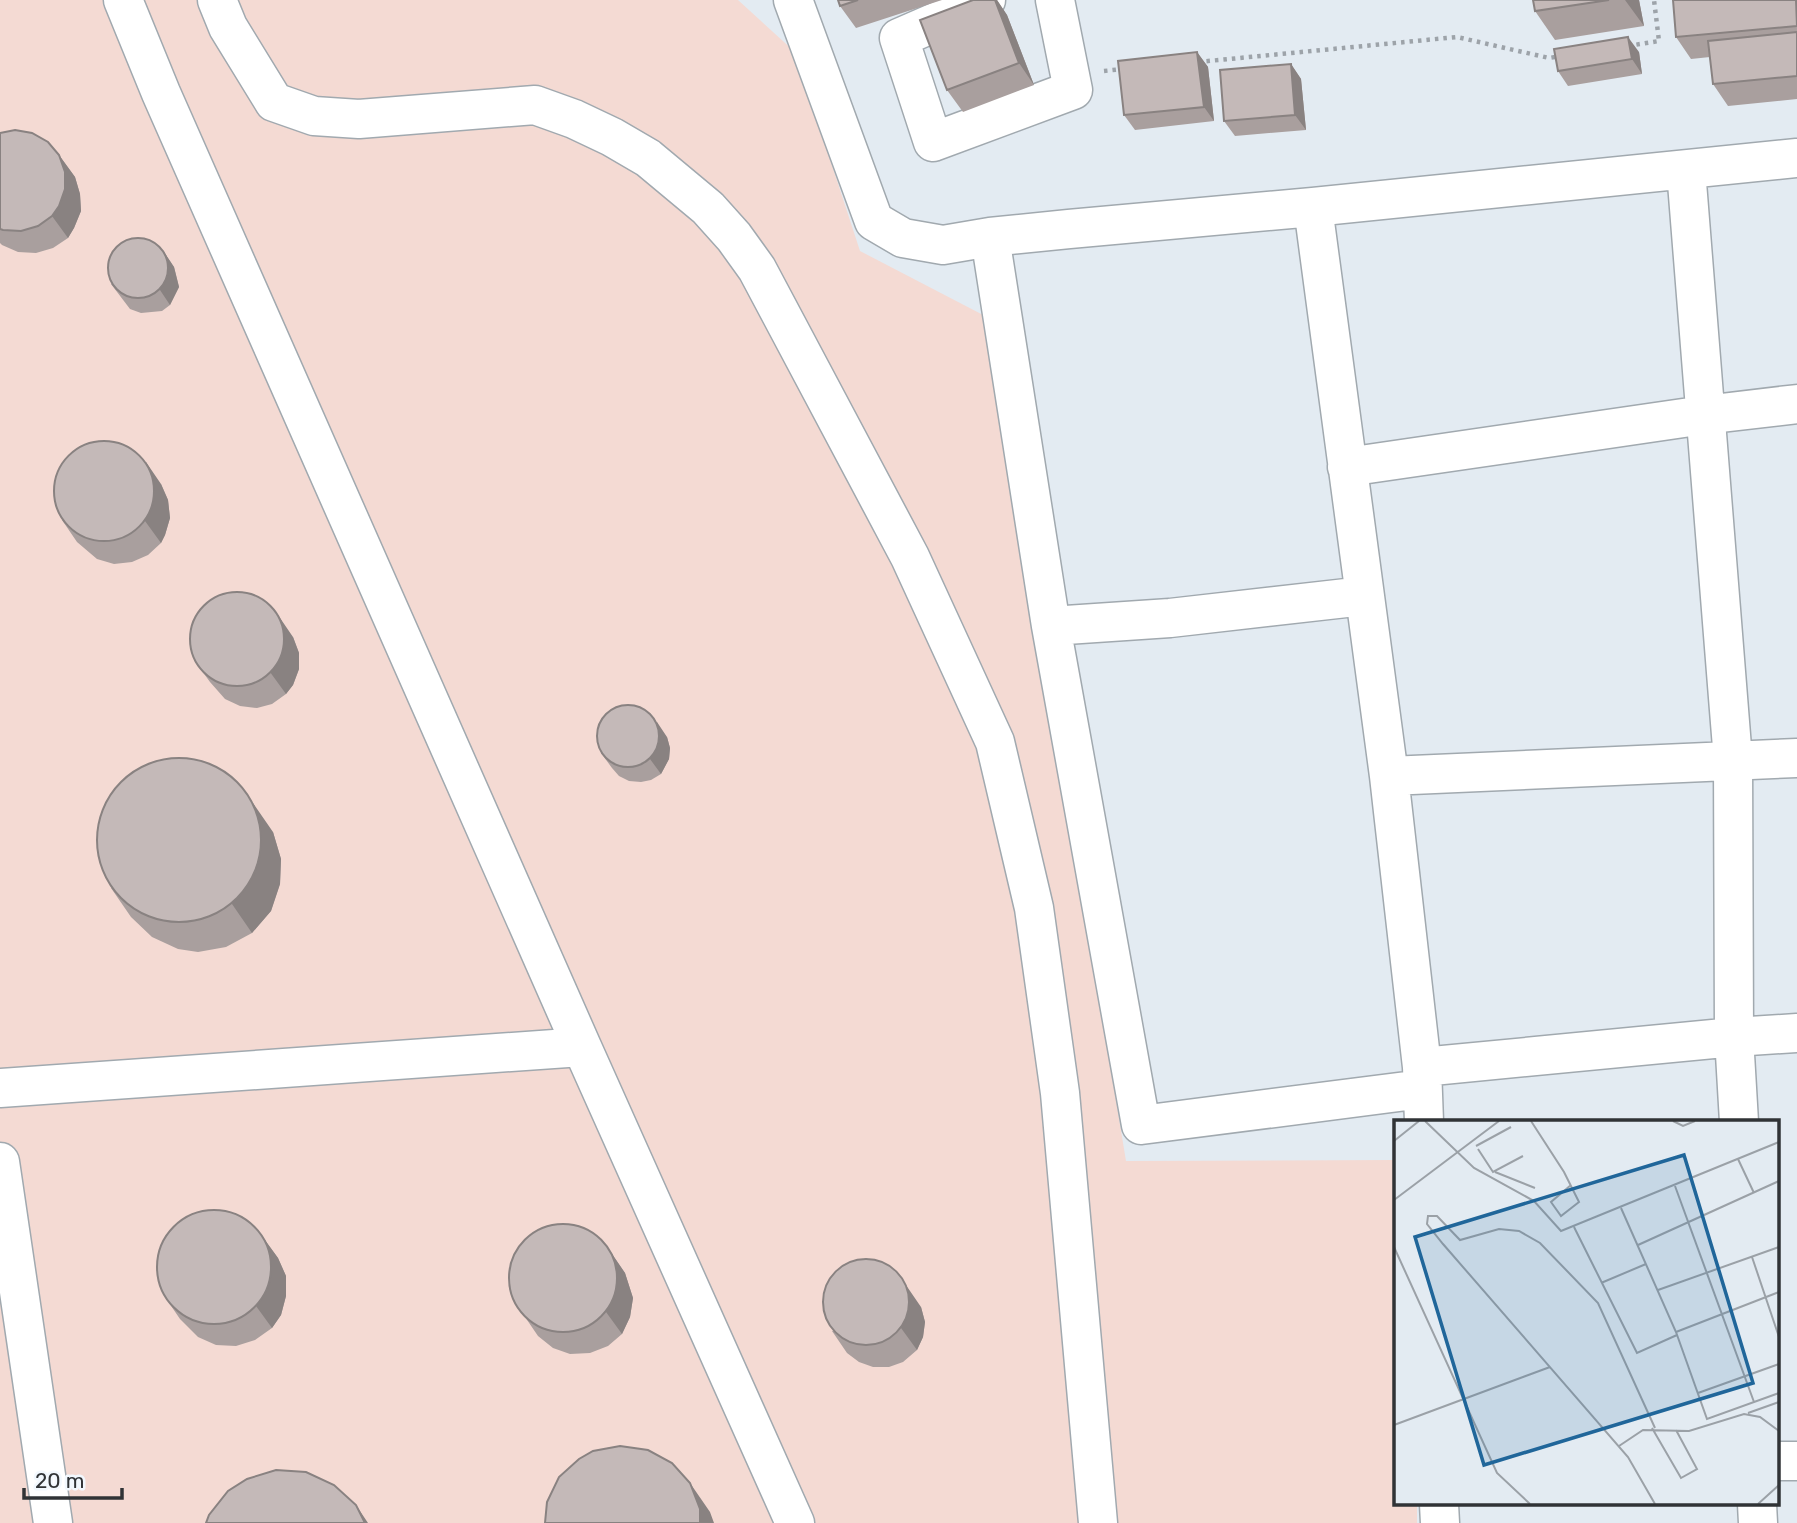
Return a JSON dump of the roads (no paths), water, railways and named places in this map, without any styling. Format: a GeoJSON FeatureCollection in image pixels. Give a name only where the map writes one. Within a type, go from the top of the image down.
{"type":"FeatureCollection","features":[{"type":"Feature","properties":{"kind":"street"},"geometry":{"type":"LineString","coordinates":[[123,0],[794,1523]]}},
{"type":"Feature","properties":{"kind":"street"},"geometry":{"type":"LineString","coordinates":[[216,0],[228,27],[274,102],[314,116],[359,119],[535,105],[587,125],[648,158],[708,208],[734,237],[757,269],[910,556],[995,742],[1034,908],[1060,1093],[1098,1523]]}},
{"type":"Feature","properties":{"kind":"street"},"geometry":{"type":"LineString","coordinates":[[793,0],[874,221],[903,238],[943,245],[990,237],[1797,158]]}},
{"type":"Feature","properties":{"kind":"street"},"geometry":{"type":"LineString","coordinates":[[986,0],[899,38],[933,142],[1073,90],[1055,0]]}},
{"type":"Feature","properties":{"kind":"street"},"geometry":{"type":"LineString","coordinates":[[1686,170],[1733,760],[1734,1037],[1739,1120]]}},
{"type":"Feature","properties":{"kind":"street"},"geometry":{"type":"LineString","coordinates":[[1313,207],[1389,776],[1423,1093]]}},
{"type":"Feature","properties":{"kind":"street"},"geometry":{"type":"LineString","coordinates":[[990,237],[1051,626],[1141,1125],[1423,1093],[1734,1037],[1797,1033]]}},
{"type":"Feature","properties":{"kind":"street"},"geometry":{"type":"LineString","coordinates":[[1347,467],[1797,404]]}},
{"type":"Feature","properties":{"kind":"street"},"geometry":{"type":"LineString","coordinates":[[1051,626],[1170,618],[1364,596]]}},
{"type":"Feature","properties":{"kind":"street"},"geometry":{"type":"LineString","coordinates":[[1389,776],[1797,758]]}},
{"type":"Feature","properties":{"kind":"street"},"geometry":{"type":"LineString","coordinates":[[0,1088],[582,1047]]}},
{"type":"Feature","properties":{"kind":"street"},"geometry":{"type":"LineString","coordinates":[[0,1162],[53,1523]]}}]}
